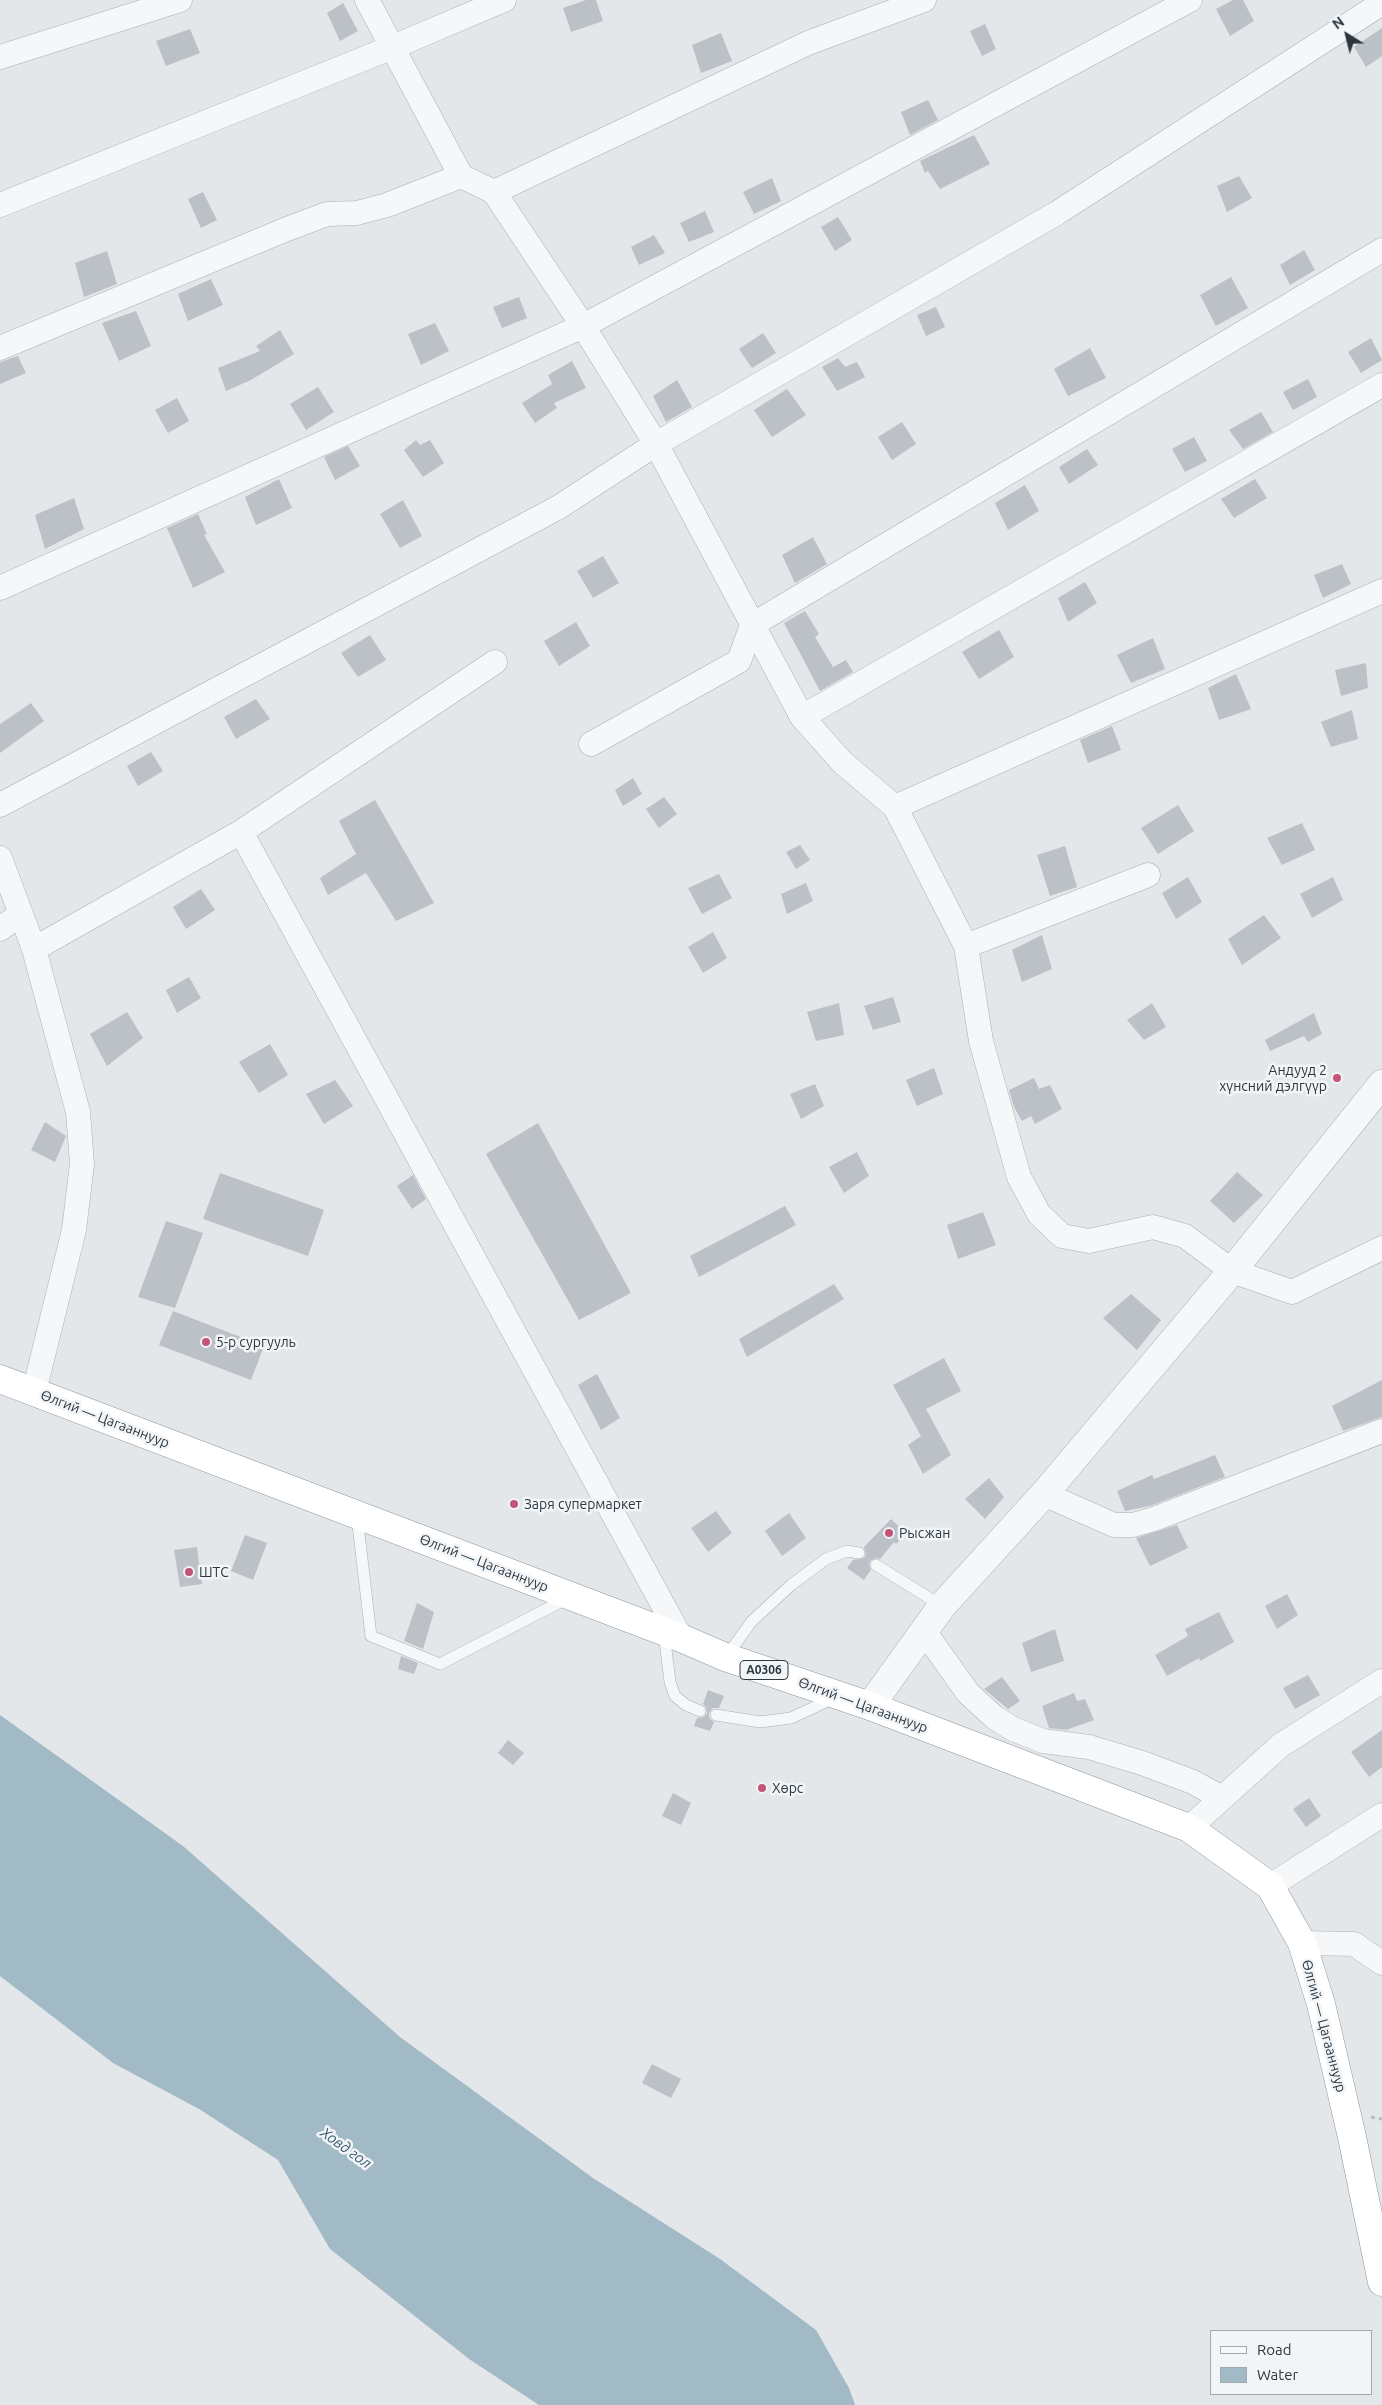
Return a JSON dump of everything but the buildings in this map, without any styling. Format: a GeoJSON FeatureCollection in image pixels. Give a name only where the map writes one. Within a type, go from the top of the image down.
{"type":"FeatureCollection","features":[{"type":"Feature","properties":{"kind":"highway","name":"Өлгий — Цагааннуур"},"geometry":{"type":"LineString","coordinates":[[0,1379],[672,1634],[725,1657],[870,1706],[1189,1828],[1270,1886],[1302,1942],[1321,2004],[1352,2137],[1382,2282]]}},
{"type":"Feature","properties":{"kind":"street"},"geometry":{"type":"LineString","coordinates":[[0,57],[180,0]]}},
{"type":"Feature","properties":{"kind":"street"},"geometry":{"type":"LineString","coordinates":[[367,0],[462,176],[494,192],[582,326],[656,444],[802,717],[843,763],[895,807],[966,946],[981,1041],[1019,1177],[1038,1214],[1062,1236],[1089,1241],[1153,1227],[1185,1236],[1232,1271],[1292,1292],[1382,1248]]}},
{"type":"Feature","properties":{"kind":"street"},"geometry":{"type":"LineString","coordinates":[[0,206],[393,48],[504,0]]}},
{"type":"Feature","properties":{"kind":"street"},"geometry":{"type":"LineString","coordinates":[[494,192],[808,43],[924,0]]}},
{"type":"Feature","properties":{"kind":"street"},"geometry":{"type":"LineString","coordinates":[[0,588],[582,326],[1190,0]]}},
{"type":"Feature","properties":{"kind":"street"},"geometry":{"type":"LineString","coordinates":[[0,805],[559,506],[656,444],[1056,213],[1382,3]]}},
{"type":"Feature","properties":{"kind":"street"},"geometry":{"type":"LineString","coordinates":[[0,348],[327,214],[357,213],[387,205],[462,176]]}},
{"type":"Feature","properties":{"kind":"street"},"geometry":{"type":"LineString","coordinates":[[591,744],[739,661],[752,625],[1382,250]]}},
{"type":"Feature","properties":{"kind":"street"},"geometry":{"type":"LineString","coordinates":[[802,717],[1382,385]]}},
{"type":"Feature","properties":{"kind":"street"},"geometry":{"type":"LineString","coordinates":[[895,807],[1382,591]]}},
{"type":"Feature","properties":{"kind":"street"},"geometry":{"type":"LineString","coordinates":[[34,950],[241,832],[495,662]]}},
{"type":"Feature","properties":{"kind":"street"},"geometry":{"type":"LineString","coordinates":[[241,832],[672,1634]]}},
{"type":"Feature","properties":{"kind":"street"},"geometry":{"type":"LineString","coordinates":[[0,858],[34,950],[78,1112],[82,1164],[74,1230],[34,1392]]}},
{"type":"Feature","properties":{"kind":"street"},"geometry":{"type":"LineString","coordinates":[[966,946],[1148,875]]}},
{"type":"Feature","properties":{"kind":"street"},"geometry":{"type":"LineString","coordinates":[[0,929],[21,914]]}},
{"type":"Feature","properties":{"kind":"street"},"geometry":{"type":"LineString","coordinates":[[870,1706],[942,1606],[1044,1494],[1232,1271],[1382,1084]]}},
{"type":"Feature","properties":{"kind":"street"},"geometry":{"type":"LineString","coordinates":[[1044,1494],[1114,1525],[1133,1525],[1154,1519],[1382,1431]]}},
{"type":"Feature","properties":{"kind":"street"},"geometry":{"type":"LineString","coordinates":[[924,1631],[968,1693],[994,1717],[1013,1729],[1044,1741],[1089,1747],[1142,1763],[1193,1782],[1222,1798]]}},
{"type":"Feature","properties":{"kind":"street"},"geometry":{"type":"LineString","coordinates":[[1189,1828],[1280,1745],[1382,1681]]}},
{"type":"Feature","properties":{"kind":"street"},"geometry":{"type":"LineString","coordinates":[[1270,1886],[1382,1815]]}},
{"type":"Feature","properties":{"kind":"street"},"geometry":{"type":"LineString","coordinates":[[1302,1942],[1354,1944],[1382,1963]]}},
{"type":"Feature","properties":{"kind":"lane"},"geometry":{"type":"LineString","coordinates":[[357,1514],[370,1636],[440,1664],[572,1596]]}},
{"type":"Feature","properties":{"kind":"lane"},"geometry":{"type":"LineString","coordinates":[[725,1657],[752,1621],[791,1585],[826,1559],[847,1551],[859,1553]]}},
{"type":"Feature","properties":{"kind":"lane"},"geometry":{"type":"LineString","coordinates":[[876,1564],[942,1606]]}},
{"type":"Feature","properties":{"kind":"lane"},"geometry":{"type":"LineString","coordinates":[[672,1634],[670,1682],[675,1696],[686,1706],[700,1711]]}},
{"type":"Feature","properties":{"kind":"lane"},"geometry":{"type":"LineString","coordinates":[[716,1715],[760,1722],[791,1718],[838,1696]]}},
{"type":"Feature","properties":{"kind":"path"},"geometry":{"type":"LineString","coordinates":[[1375,2116],[1382,2119]]}},
{"type":"Feature","properties":{"kind":"water","name":"Ховд гол"},"geometry":{"type":"Polygon","coordinates":[[[0,1715],[183,1846],[400,2037],[593,2178],[720,2259],[816,2330],[849,2388],[855,2405],[539,2405],[469,2359],[330,2249],[278,2160],[199,2109],[113,2063],[0,1976],[0,1715]]]}},
{"type":"Feature","properties":{"kind":"place","name":"Андууд 2 хүнсний дэлгүүр"},"geometry":{"type":"Point","coordinates":[1337,1078]}},
{"type":"Feature","properties":{"kind":"place","name":"5-р сургууль"},"geometry":{"type":"Point","coordinates":[206,1342]}},
{"type":"Feature","properties":{"kind":"place","name":"Заря супермаркет"},"geometry":{"type":"Point","coordinates":[514,1504]}},
{"type":"Feature","properties":{"kind":"place","name":"Рысжан"},"geometry":{"type":"Point","coordinates":[889,1533]}},
{"type":"Feature","properties":{"kind":"place","name":"ШТС"},"geometry":{"type":"Point","coordinates":[189,1572]}},
{"type":"Feature","properties":{"kind":"place","name":"Хөрс"},"geometry":{"type":"Point","coordinates":[762,1788]}}]}
